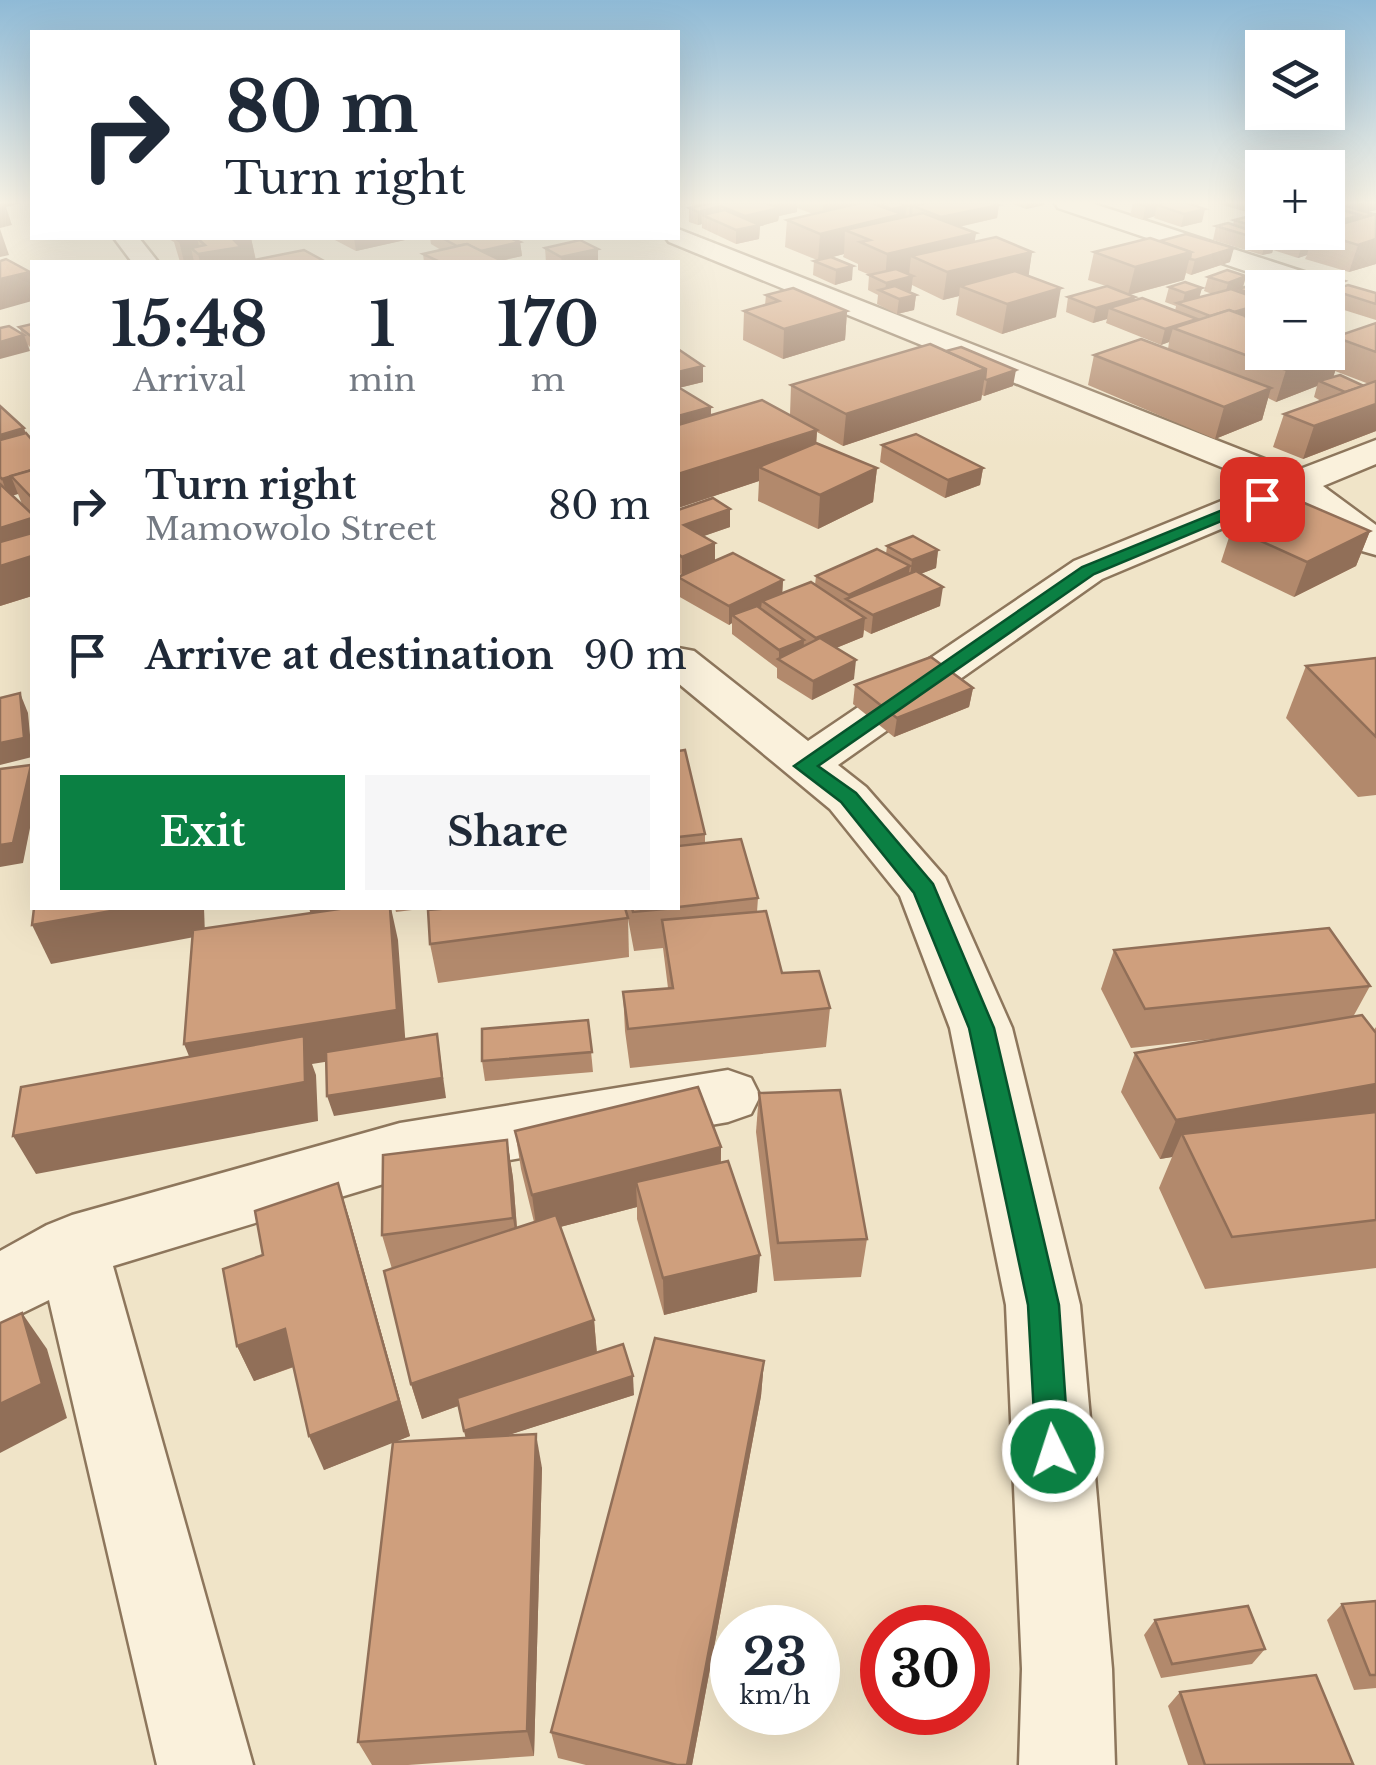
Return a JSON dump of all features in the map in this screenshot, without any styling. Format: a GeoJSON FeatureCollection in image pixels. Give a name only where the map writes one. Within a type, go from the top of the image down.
{"type":"FeatureCollection","features":[{"type":"Feature","properties":{"kind":"street"},"geometry":{"type":"LineString","coordinates":[[799,285],[1297,485],[1376,544]]}},
{"type":"Feature","properties":{"kind":"street"},"geometry":{"type":"LineString","coordinates":[[1345,294],[1360,299]]}},
{"type":"Feature","properties":{"kind":"street"},"geometry":{"type":"LineString","coordinates":[[804,766],[1088,570],[1376,451]]}},
{"type":"Feature","properties":{"kind":"street"},"geometry":{"type":"LineString","coordinates":[[680,663],[848,798],[924,890],[981,1028],[1043,1305],[1067,1669],[1067,1765]]}},
{"type":"Feature","properties":{"kind":"street"},"geometry":{"type":"LineString","coordinates":[[0,1290],[72,1247],[400,1151],[728,1096]]}},
{"type":"Feature","properties":{"kind":"street"},"geometry":{"type":"LineString","coordinates":[[72,1247],[205,1765]]}},
{"type":"Feature","properties":{"kind":"building"},"geometry":{"type":"Polygon","coordinates":[[[1054,285],[1061,288],[1007,304],[960,286],[1054,285]]]}},
{"type":"Feature","properties":{"kind":"building"},"geometry":{"type":"Polygon","coordinates":[[[1195,285],[1202,288],[1185,293],[1169,287],[1195,285]]]}},
{"type":"Feature","properties":{"kind":"building"},"geometry":{"type":"Polygon","coordinates":[[[895,286],[916,295],[899,299],[879,290],[895,286]]]}},
{"type":"Feature","properties":{"kind":"building"},"geometry":{"type":"Polygon","coordinates":[[[1107,286],[1135,297],[1096,308],[1068,297],[1107,286]]]}},
{"type":"Feature","properties":{"kind":"building"},"geometry":{"type":"Polygon","coordinates":[[[1345,286],[1376,293],[1376,304],[1345,294],[1345,286]]]}},
{"type":"Feature","properties":{"kind":"building"},"geometry":{"type":"Polygon","coordinates":[[[793,288],[847,311],[784,329],[744,311],[779,301],[766,295],[793,288]]]}},
{"type":"Feature","properties":{"kind":"building"},"geometry":{"type":"Polygon","coordinates":[[[1231,289],[1245,294],[1245,309],[1210,316],[1177,303],[1231,289]]]}},
{"type":"Feature","properties":{"kind":"building"},"geometry":{"type":"Polygon","coordinates":[[[1142,298],[1197,319],[1165,329],[1109,308],[1142,298]]]}},
{"type":"Feature","properties":{"kind":"building"},"geometry":{"type":"Polygon","coordinates":[[[1229,310],[1245,316],[1245,355],[1173,328],[1229,310]]]}},
{"type":"Feature","properties":{"kind":"building"},"geometry":{"type":"Polygon","coordinates":[[[1376,323],[1376,352],[1345,341],[1345,334],[1376,323]]]}},
{"type":"Feature","properties":{"kind":"building"},"geometry":{"type":"Polygon","coordinates":[[[9,326],[24,335],[0,342],[0,328],[9,326]]]}},
{"type":"Feature","properties":{"kind":"building"},"geometry":{"type":"Polygon","coordinates":[[[1141,339],[1271,388],[1224,407],[1094,355],[1141,339]]]}},
{"type":"Feature","properties":{"kind":"building"},"geometry":{"type":"Polygon","coordinates":[[[930,344],[986,369],[846,414],[791,385],[930,344]]]}},
{"type":"Feature","properties":{"kind":"building"},"geometry":{"type":"Polygon","coordinates":[[[961,347],[1016,370],[987,380],[986,369],[946,351],[961,347]]]}},
{"type":"Feature","properties":{"kind":"building"},"geometry":{"type":"Polygon","coordinates":[[[680,350],[703,366],[680,372],[680,350]]]}},
{"type":"Feature","properties":{"kind":"building"},"geometry":{"type":"Polygon","coordinates":[[[1340,375],[1364,386],[1345,392],[1319,381],[1340,375]]]}},
{"type":"Feature","properties":{"kind":"building"},"geometry":{"type":"Polygon","coordinates":[[[1376,381],[1376,404],[1314,426],[1284,414],[1376,381]]]}},
{"type":"Feature","properties":{"kind":"building"},"geometry":{"type":"Polygon","coordinates":[[[680,388],[711,407],[680,415],[680,388]]]}},
{"type":"Feature","properties":{"kind":"building"},"geometry":{"type":"Polygon","coordinates":[[[762,400],[817,430],[680,473],[680,424],[762,400]]]}},
{"type":"Feature","properties":{"kind":"building"},"geometry":{"type":"Polygon","coordinates":[[[0,406],[24,428],[0,435],[0,406]]]}},
{"type":"Feature","properties":{"kind":"building"},"geometry":{"type":"Polygon","coordinates":[[[26,433],[30,438],[30,471],[0,477],[0,440],[26,433]]]}},
{"type":"Feature","properties":{"kind":"building"},"geometry":{"type":"Polygon","coordinates":[[[916,434],[983,468],[948,480],[882,445],[916,434]]]}},
{"type":"Feature","properties":{"kind":"building"},"geometry":{"type":"Polygon","coordinates":[[[816,443],[877,468],[820,495],[759,467],[816,443]]]}},
{"type":"Feature","properties":{"kind":"building"},"geometry":{"type":"Polygon","coordinates":[[[30,471],[30,496],[11,476],[30,471]]]}},
{"type":"Feature","properties":{"kind":"building"},"geometry":{"type":"Polygon","coordinates":[[[0,484],[30,512],[30,519],[0,528],[0,484]]]}},
{"type":"Feature","properties":{"kind":"building"},"geometry":{"type":"Polygon","coordinates":[[[713,498],[730,509],[684,525],[715,543],[682,557],[680,509],[713,498]]]}},
{"type":"Feature","properties":{"kind":"building"},"geometry":{"type":"Polygon","coordinates":[[[1295,499],[1370,531],[1307,562],[1232,528],[1295,499]]]}},
{"type":"Feature","properties":{"kind":"building"},"geometry":{"type":"Polygon","coordinates":[[[30,534],[30,557],[0,566],[0,542],[30,534]]]}},
{"type":"Feature","properties":{"kind":"building"},"geometry":{"type":"Polygon","coordinates":[[[913,536],[938,550],[912,560],[887,546],[913,536]]]}},
{"type":"Feature","properties":{"kind":"building"},"geometry":{"type":"Polygon","coordinates":[[[877,549],[910,566],[849,595],[816,576],[877,549]]]}},
{"type":"Feature","properties":{"kind":"building"},"geometry":{"type":"Polygon","coordinates":[[[733,553],[783,580],[729,606],[680,576],[733,553]]]}},
{"type":"Feature","properties":{"kind":"building"},"geometry":{"type":"Polygon","coordinates":[[[916,571],[943,587],[873,615],[846,599],[916,571]]]}},
{"type":"Feature","properties":{"kind":"building"},"geometry":{"type":"Polygon","coordinates":[[[811,582],[865,618],[816,638],[762,601],[811,582]]]}},
{"type":"Feature","properties":{"kind":"building"},"geometry":{"type":"Polygon","coordinates":[[[757,606],[804,640],[779,650],[732,615],[757,606]]]}},
{"type":"Feature","properties":{"kind":"building"},"geometry":{"type":"Polygon","coordinates":[[[820,638],[856,660],[813,681],[778,659],[820,638]]]}},
{"type":"Feature","properties":{"kind":"building"},"geometry":{"type":"Polygon","coordinates":[[[931,657],[973,688],[897,718],[855,685],[931,657]]]}},
{"type":"Feature","properties":{"kind":"building"},"geometry":{"type":"Polygon","coordinates":[[[1376,658],[1376,737],[1306,666],[1376,658]]]}},
{"type":"Feature","properties":{"kind":"building"},"geometry":{"type":"Polygon","coordinates":[[[20,693],[24,738],[0,743],[0,698],[20,693]]]}},
{"type":"Feature","properties":{"kind":"building"},"geometry":{"type":"Polygon","coordinates":[[[685,750],[705,834],[680,837],[680,751],[685,750]]]}},
{"type":"Feature","properties":{"kind":"building"},"geometry":{"type":"Polygon","coordinates":[[[30,765],[13,843],[0,845],[0,769],[30,765]]]}},
{"type":"Feature","properties":{"kind":"building"},"geometry":{"type":"Polygon","coordinates":[[[741,839],[758,898],[680,907],[680,846],[741,839]]]}},
{"type":"Feature","properties":{"kind":"building"},"geometry":{"type":"Polygon","coordinates":[[[34,910],[117,910],[32,925],[34,910]]]}},
{"type":"Feature","properties":{"kind":"building"},"geometry":{"type":"Polygon","coordinates":[[[332,910],[390,910],[397,1010],[184,1044],[193,930],[332,910]]]}},
{"type":"Feature","properties":{"kind":"building"},"geometry":{"type":"Polygon","coordinates":[[[428,910],[626,910],[628,918],[430,944],[428,910]]]}},
{"type":"Feature","properties":{"kind":"building"},"geometry":{"type":"Polygon","coordinates":[[[766,911],[782,973],[819,971],[830,1008],[628,1029],[623,992],[673,988],[662,920],[766,911]]]}},
{"type":"Feature","properties":{"kind":"building"},"geometry":{"type":"Polygon","coordinates":[[[1329,928],[1370,986],[1145,1009],[1114,950],[1329,928]]]}},
{"type":"Feature","properties":{"kind":"building"},"geometry":{"type":"Polygon","coordinates":[[[1362,1015],[1376,1033],[1376,1084],[1176,1120],[1135,1053],[1362,1015]]]}},
{"type":"Feature","properties":{"kind":"building"},"geometry":{"type":"Polygon","coordinates":[[[588,1020],[592,1052],[482,1061],[482,1029],[588,1020]]]}},
{"type":"Feature","properties":{"kind":"building"},"geometry":{"type":"Polygon","coordinates":[[[437,1034],[442,1078],[327,1096],[326,1052],[437,1034]]]}},
{"type":"Feature","properties":{"kind":"building"},"geometry":{"type":"Polygon","coordinates":[[[304,1036],[305,1082],[13,1136],[21,1087],[304,1036]]]}},
{"type":"Feature","properties":{"kind":"building"},"geometry":{"type":"Polygon","coordinates":[[[698,1087],[721,1147],[532,1195],[515,1131],[698,1087]]]}},
{"type":"Feature","properties":{"kind":"building"},"geometry":{"type":"Polygon","coordinates":[[[840,1090],[867,1239],[778,1243],[759,1093],[840,1090]]]}},
{"type":"Feature","properties":{"kind":"building"},"geometry":{"type":"Polygon","coordinates":[[[1376,1112],[1376,1220],[1232,1237],[1182,1134],[1376,1112]]]}},
{"type":"Feature","properties":{"kind":"building"},"geometry":{"type":"Polygon","coordinates":[[[507,1140],[513,1218],[382,1235],[383,1155],[507,1140]]]}},
{"type":"Feature","properties":{"kind":"building"},"geometry":{"type":"Polygon","coordinates":[[[728,1161],[760,1255],[663,1278],[636,1182],[728,1161]]]}},
{"type":"Feature","properties":{"kind":"building"},"geometry":{"type":"Polygon","coordinates":[[[338,1183],[399,1401],[309,1436],[285,1329],[237,1346],[223,1269],[263,1255],[255,1211],[338,1183]]]}},
{"type":"Feature","properties":{"kind":"building"},"geometry":{"type":"Polygon","coordinates":[[[556,1215],[594,1320],[411,1384],[384,1271],[556,1215]]]}},
{"type":"Feature","properties":{"kind":"building"},"geometry":{"type":"Polygon","coordinates":[[[22,1313],[42,1384],[0,1404],[0,1323],[22,1313]]]}},
{"type":"Feature","properties":{"kind":"building"},"geometry":{"type":"Polygon","coordinates":[[[655,1338],[764,1361],[717,1605],[710,1605],[710,1644],[687,1765],[551,1732],[655,1338]]]}},
{"type":"Feature","properties":{"kind":"building"},"geometry":{"type":"Polygon","coordinates":[[[623,1344],[633,1376],[464,1431],[457,1398],[623,1344]]]}},
{"type":"Feature","properties":{"kind":"building"},"geometry":{"type":"Polygon","coordinates":[[[536,1434],[527,1731],[358,1742],[393,1442],[536,1434]]]}},
{"type":"Feature","properties":{"kind":"building"},"geometry":{"type":"Polygon","coordinates":[[[1376,1601],[1376,1675],[1370,1675],[1342,1604],[1376,1601]]]}},
{"type":"Feature","properties":{"kind":"building"},"geometry":{"type":"Polygon","coordinates":[[[1248,1606],[1265,1649],[1172,1664],[1155,1620],[1248,1606]]]}},
{"type":"Feature","properties":{"kind":"building"},"geometry":{"type":"Polygon","coordinates":[[[1316,1675],[1353,1764],[1205,1765],[1180,1692],[1316,1675]]]}},
{"type":"Feature","properties":{"kind":"route"},"geometry":{"type":"LineString","coordinates":[[1053,1451],[1043,1305],[981,1028],[924,890],[848,798],[804,766],[1088,570],[1262,499]]}}]}
